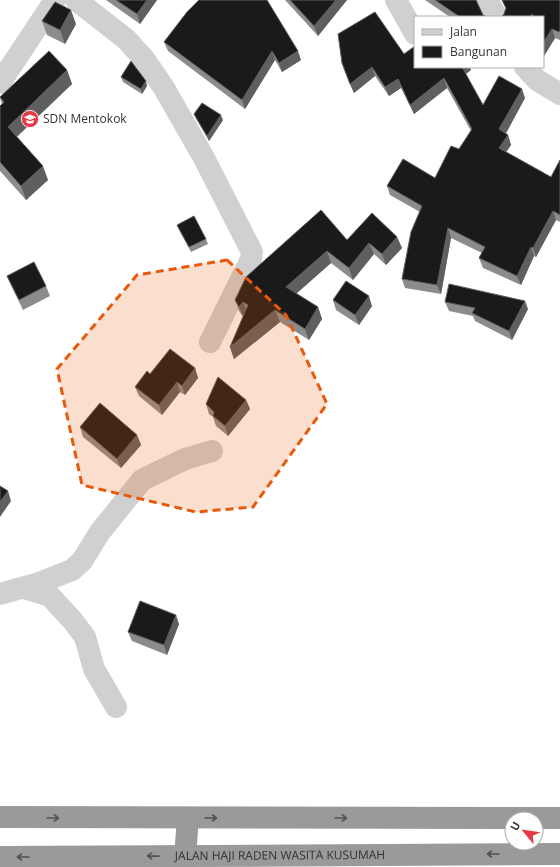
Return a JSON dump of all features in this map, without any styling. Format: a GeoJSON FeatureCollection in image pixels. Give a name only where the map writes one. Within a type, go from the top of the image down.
{"type":"FeatureCollection","features":[{"type":"Feature","properties":{"kind":"highway"},"geometry":{"type":"LineString","coordinates":[[0,817],[560,818]]}},
{"type":"Feature","properties":{"kind":"highway"},"geometry":{"type":"LineString","coordinates":[[185,856],[188,818]]}},
{"type":"Feature","properties":{"kind":"highway","name":"JALAN HAJI RADEN WASITA KUSUMAH"},"geometry":{"type":"LineString","coordinates":[[0,857],[560,854]]}},
{"type":"Feature","properties":{"kind":"street"},"geometry":{"type":"LineString","coordinates":[[3,70],[55,0]]}},
{"type":"Feature","properties":{"kind":"street"},"geometry":{"type":"LineString","coordinates":[[76,0],[126,39],[145,60],[164,88],[204,158],[252,252],[251,259],[210,342]]}},
{"type":"Feature","properties":{"kind":"street"},"geometry":{"type":"LineString","coordinates":[[396,0],[414,32]]}},
{"type":"Feature","properties":{"kind":"street"},"geometry":{"type":"LineString","coordinates":[[487,0],[495,16]]}},
{"type":"Feature","properties":{"kind":"street"},"geometry":{"type":"LineString","coordinates":[[526,68],[537,80],[560,94]]}},
{"type":"Feature","properties":{"kind":"street"},"geometry":{"type":"LineString","coordinates":[[0,594],[24,588],[64,574],[82,561],[100,532],[142,480],[186,459],[212,451]]}},
{"type":"Feature","properties":{"kind":"street"},"geometry":{"type":"LineString","coordinates":[[24,588],[50,596],[73,621],[84,637],[94,669],[116,707]]}},
{"type":"Feature","properties":{"kind":"highlighted area"},"geometry":{"type":"Polygon","coordinates":[[[227,260],[286,315],[327,404],[253,507],[196,512],[82,485],[57,369],[137,275],[227,260]]]}},
{"type":"Feature","properties":{"kind":"building"},"geometry":{"type":"Polygon","coordinates":[[[116,0],[147,0],[137,14],[116,0]]]}},
{"type":"Feature","properties":{"kind":"building"},"geometry":{"type":"Polygon","coordinates":[[[199,0],[267,0],[298,51],[279,63],[272,51],[242,100],[164,42],[187,12],[199,0]]]}},
{"type":"Feature","properties":{"kind":"building"},"geometry":{"type":"Polygon","coordinates":[[[290,0],[336,0],[314,26],[290,0]]]}},
{"type":"Feature","properties":{"kind":"building"},"geometry":{"type":"Polygon","coordinates":[[[435,0],[476,0],[483,15],[485,16],[459,16],[435,0]]]}},
{"type":"Feature","properties":{"kind":"building"},"geometry":{"type":"Polygon","coordinates":[[[502,0],[560,0],[560,31],[559,32],[552,29],[544,41],[544,16],[532,16],[533,14],[530,16],[502,16],[506,8],[502,0]]]}},
{"type":"Feature","properties":{"kind":"building"},"geometry":{"type":"Polygon","coordinates":[[[55,2],[71,10],[60,30],[42,21],[55,2]]]}},
{"type":"Feature","properties":{"kind":"building"},"geometry":{"type":"Polygon","coordinates":[[[375,12],[404,54],[414,47],[414,68],[463,68],[483,105],[499,76],[522,89],[499,129],[508,135],[499,148],[551,177],[560,160],[560,215],[553,211],[533,248],[531,247],[517,276],[479,258],[485,247],[448,228],[437,285],[402,279],[411,232],[422,206],[387,186],[403,159],[435,178],[451,146],[459,149],[472,129],[444,78],[410,105],[398,79],[385,87],[372,67],[350,84],[342,63],[338,34],[375,12]]]}},
{"type":"Feature","properties":{"kind":"building"},"geometry":{"type":"Polygon","coordinates":[[[49,51],[67,70],[8,127],[43,166],[21,186],[0,162],[0,106],[4,102],[0,97],[49,51]]]}},
{"type":"Feature","properties":{"kind":"building"},"geometry":{"type":"Polygon","coordinates":[[[131,61],[146,81],[141,89],[121,77],[131,61]]]}},
{"type":"Feature","properties":{"kind":"building"},"geometry":{"type":"Polygon","coordinates":[[[202,103],[221,115],[207,136],[194,114],[202,103]]]}},
{"type":"Feature","properties":{"kind":"building"},"geometry":{"type":"Polygon","coordinates":[[[321,210],[347,240],[372,213],[397,237],[382,254],[369,243],[349,268],[327,251],[286,287],[318,307],[305,329],[275,310],[230,347],[248,305],[243,302],[239,307],[235,300],[246,277],[321,210]]]}},
{"type":"Feature","properties":{"kind":"building"},"geometry":{"type":"Polygon","coordinates":[[[194,216],[206,239],[189,247],[177,225],[194,216]]]}},
{"type":"Feature","properties":{"kind":"building"},"geometry":{"type":"Polygon","coordinates":[[[34,262],[46,286],[19,300],[7,276],[34,262]]]}},
{"type":"Feature","properties":{"kind":"building"},"geometry":{"type":"Polygon","coordinates":[[[346,281],[369,296],[355,315],[333,300],[346,281]]]}},
{"type":"Feature","properties":{"kind":"building"},"geometry":{"type":"Polygon","coordinates":[[[449,284],[525,301],[509,331],[472,313],[475,308],[445,302],[449,284]]]}},
{"type":"Feature","properties":{"kind":"building"},"geometry":{"type":"Polygon","coordinates":[[[170,349],[195,368],[182,386],[177,382],[159,405],[135,387],[147,371],[150,374],[170,349]]]}},
{"type":"Feature","properties":{"kind":"building"},"geometry":{"type":"Polygon","coordinates":[[[218,377],[246,400],[225,426],[213,416],[214,412],[206,404],[218,377]]]}},
{"type":"Feature","properties":{"kind":"building"},"geometry":{"type":"Polygon","coordinates":[[[100,403],[137,435],[117,459],[80,427],[100,403]]]}},
{"type":"Feature","properties":{"kind":"building"},"geometry":{"type":"Polygon","coordinates":[[[0,486],[8,491],[0,502],[0,486]]]}},
{"type":"Feature","properties":{"kind":"building"},"geometry":{"type":"Polygon","coordinates":[[[140,601],[176,615],[164,645],[128,632],[140,601]]]}},
{"type":"Feature","properties":{"kind":"place","name":"SDN Mentokok"},"geometry":{"type":"Point","coordinates":[30,119]}}]}
